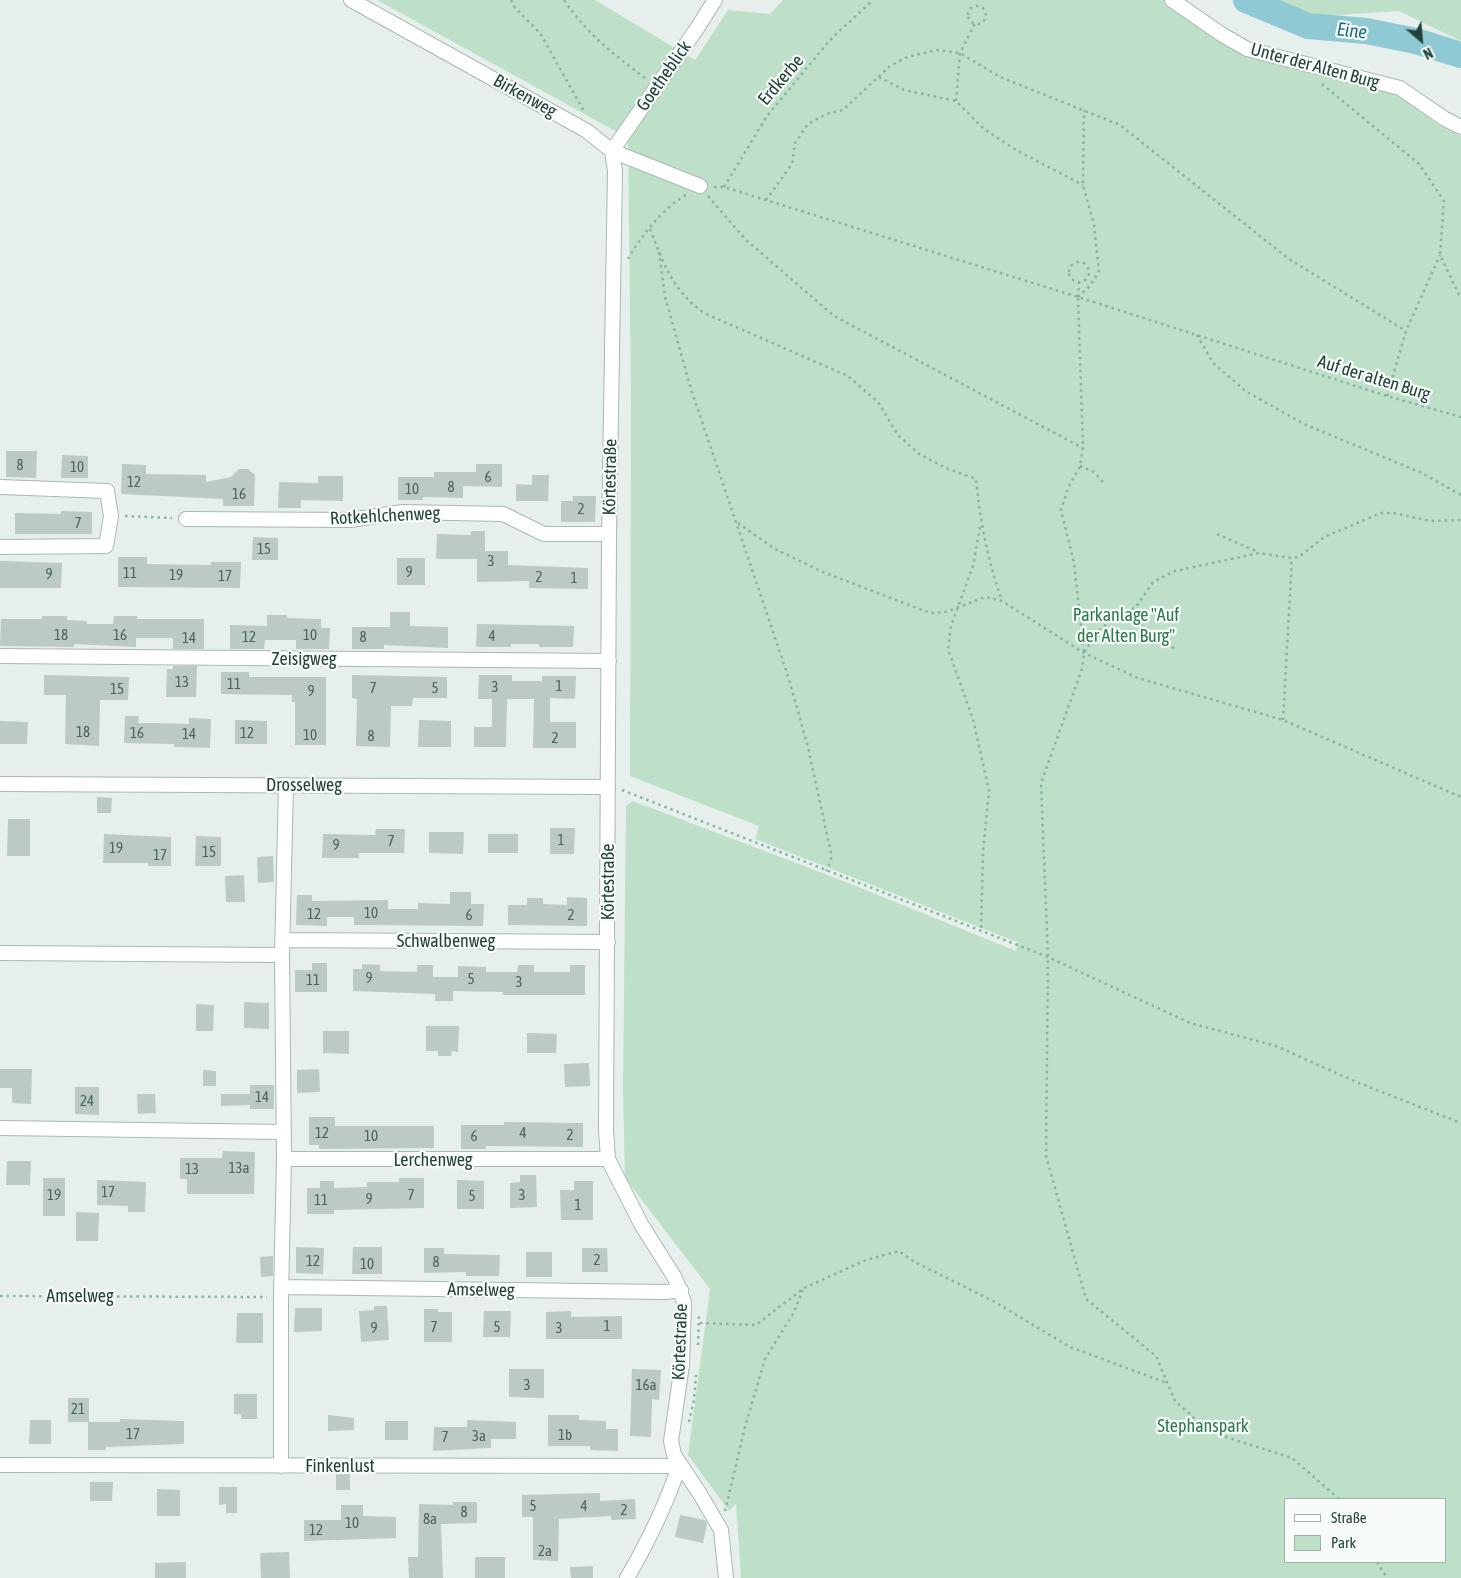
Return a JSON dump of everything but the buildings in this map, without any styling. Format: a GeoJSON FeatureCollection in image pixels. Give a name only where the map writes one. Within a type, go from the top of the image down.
{"type":"FeatureCollection","features":[{"type":"Feature","properties":{"kind":"street","name":"Birkenweg"},"geometry":{"type":"LineString","coordinates":[[351,0],[587,131],[612,151],[700,186]]}},
{"type":"Feature","properties":{"kind":"street","name":"Goetheblick"},"geometry":{"type":"LineString","coordinates":[[612,151],[715,0]]}},
{"type":"Feature","properties":{"kind":"street","name":"Unter der Alten Burg"},"geometry":{"type":"LineString","coordinates":[[1172,0],[1247,49],[1400,88],[1445,119],[1461,127]]}},
{"type":"Feature","properties":{"kind":"street","name":"Körtestraße"},"geometry":{"type":"LineString","coordinates":[[612,151],[615,171],[609,534],[609,661],[615,788],[608,942],[606,1130],[608,1160],[641,1224],[681,1290],[685,1319],[682,1365],[671,1441],[679,1466],[700,1494],[721,1530],[726,1578]]}},
{"type":"Feature","properties":{"kind":"street"},"geometry":{"type":"LineString","coordinates":[[0,486],[107,491],[111,516],[106,546],[0,547]]}},
{"type":"Feature","properties":{"kind":"street","name":"Rotkehlchenweg"},"geometry":{"type":"LineString","coordinates":[[186,519],[350,520],[403,512],[503,514],[544,534],[609,534]]}},
{"type":"Feature","properties":{"kind":"street","name":"Zeisigweg"},"geometry":{"type":"LineString","coordinates":[[0,656],[609,661]]}},
{"type":"Feature","properties":{"kind":"street","name":"Drosselweg"},"geometry":{"type":"LineString","coordinates":[[0,784],[615,788]]}},
{"type":"Feature","properties":{"kind":"street"},"geometry":{"type":"LineString","coordinates":[[281,1466],[281,1292],[284,1159],[282,955],[284,940],[286,785]]}},
{"type":"Feature","properties":{"kind":"street","name":"Schwalbenweg"},"geometry":{"type":"LineString","coordinates":[[284,940],[608,942]]}},
{"type":"Feature","properties":{"kind":"street"},"geometry":{"type":"LineString","coordinates":[[0,952],[282,955]]}},
{"type":"Feature","properties":{"kind":"street"},"geometry":{"type":"LineString","coordinates":[[0,1128],[284,1132]]}},
{"type":"Feature","properties":{"kind":"street","name":"Lerchenweg"},"geometry":{"type":"LineString","coordinates":[[284,1159],[608,1160]]}},
{"type":"Feature","properties":{"kind":"street","name":"Amselweg"},"geometry":{"type":"LineString","coordinates":[[281,1292],[666,1292],[681,1290]]}},
{"type":"Feature","properties":{"kind":"street","name":"Finkenlust"},"geometry":{"type":"LineString","coordinates":[[0,1465],[679,1466]]}},
{"type":"Feature","properties":{"kind":"street"},"geometry":{"type":"LineString","coordinates":[[627,1578],[643,1550],[670,1493],[679,1466]]}},
{"type":"Feature","properties":{"kind":"path"},"geometry":{"type":"LineString","coordinates":[[511,0],[515,8],[540,33],[588,119]]}},
{"type":"Feature","properties":{"kind":"path"},"geometry":{"type":"LineString","coordinates":[[564,0],[602,47],[656,87]]}},
{"type":"Feature","properties":{"kind":"path","name":"Erdkerbe"},"geometry":{"type":"LineString","coordinates":[[724,187],[767,116],[830,40],[873,0]]}},
{"type":"Feature","properties":{"kind":"path"},"geometry":{"type":"LineString","coordinates":[[975,6],[979,6],[983,8],[986,15],[982,22],[975,23],[970,18],[969,12],[975,6]]}},
{"type":"Feature","properties":{"kind":"path"},"geometry":{"type":"LineString","coordinates":[[956,101],[960,53],[975,23]]}},
{"type":"Feature","properties":{"kind":"path"},"geometry":{"type":"LineString","coordinates":[[766,200],[792,164],[795,143],[808,124],[826,114],[843,110],[890,66],[907,57],[938,50],[960,53],[1000,77],[1120,125],[1289,258],[1406,332]]}},
{"type":"Feature","properties":{"kind":"path"},"geometry":{"type":"LineString","coordinates":[[879,77],[904,90],[956,101],[984,129],[1016,150],[1083,185]]}},
{"type":"Feature","properties":{"kind":"path"},"geometry":{"type":"LineString","coordinates":[[1317,80],[1419,164],[1444,201],[1440,255],[1406,332],[1387,396]]}},
{"type":"Feature","properties":{"kind":"path"},"geometry":{"type":"LineString","coordinates":[[1078,296],[1090,286],[1099,272],[1094,225],[1083,185],[1084,109]]}},
{"type":"Feature","properties":{"kind":"path"},"geometry":{"type":"LineString","coordinates":[[625,264],[650,229],[675,201],[700,186],[745,239],[834,316],[1083,448]]}},
{"type":"Feature","properties":{"kind":"path","name":"Auf der alten Burg"},"geometry":{"type":"LineString","coordinates":[[700,186],[724,187],[1078,296],[1387,396],[1461,416]]}},
{"type":"Feature","properties":{"kind":"path"},"geometry":{"type":"LineString","coordinates":[[650,229],[670,276],[680,292],[696,307],[704,313],[848,376],[878,402],[898,435],[919,454],[946,468],[976,479],[981,525],[990,568],[1002,602]]}},
{"type":"Feature","properties":{"kind":"path"},"geometry":{"type":"LineString","coordinates":[[659,252],[665,297],[711,450],[738,523],[808,743],[831,853],[831,860],[826,871]]}},
{"type":"Feature","properties":{"kind":"path"},"geometry":{"type":"LineString","coordinates":[[1440,255],[1461,299]]}},
{"type":"Feature","properties":{"kind":"path"},"geometry":{"type":"LineString","coordinates":[[1081,262],[1087,266],[1089,274],[1084,281],[1079,282],[1074,281],[1070,273],[1073,265],[1081,262]]}},
{"type":"Feature","properties":{"kind":"path"},"geometry":{"type":"LineString","coordinates":[[1079,282],[1083,448],[1080,466],[1068,488],[1060,510],[1074,563],[1084,653],[1082,669],[1041,783],[1048,957],[1046,1156],[1086,1299],[1156,1356],[1175,1401],[1210,1432],[1292,1458],[1339,1498]]}},
{"type":"Feature","properties":{"kind":"path"},"geometry":{"type":"LineString","coordinates":[[1196,334],[1213,363],[1247,392],[1304,424],[1422,473],[1461,495]]}},
{"type":"Feature","properties":{"kind":"path"},"geometry":{"type":"LineString","coordinates":[[1080,466],[1094,472],[1104,483]]}},
{"type":"Feature","properties":{"kind":"path"},"geometry":{"type":"LineString","coordinates":[[1217,534],[1259,553],[1292,558],[1299,557],[1324,537],[1381,513],[1430,521],[1461,520]]}},
{"type":"Feature","properties":{"kind":"path"},"geometry":{"type":"LineString","coordinates":[[111,516],[153,515],[186,519]]}},
{"type":"Feature","properties":{"kind":"path"},"geometry":{"type":"LineString","coordinates":[[738,523],[775,549],[823,572],[930,613],[946,612],[985,597],[1002,602],[1084,653],[1138,678],[1283,720],[1461,797]]}},
{"type":"Feature","properties":{"kind":"path"},"geometry":{"type":"LineString","coordinates":[[981,525],[972,566],[951,626],[948,649],[973,719],[989,791],[983,852],[981,933]]}},
{"type":"Feature","properties":{"kind":"path"},"geometry":{"type":"LineString","coordinates":[[1084,653],[1095,634],[1110,621],[1136,607],[1153,582],[1163,576],[1201,564],[1259,553]]}},
{"type":"Feature","properties":{"kind":"path"},"geometry":{"type":"LineString","coordinates":[[1283,720],[1292,558]]}},
{"type":"Feature","properties":{"kind":"path"},"geometry":{"type":"LineString","coordinates":[[1125,612],[1175,649]]}},
{"type":"Feature","properties":{"kind":"path"},"geometry":{"type":"LineString","coordinates":[[615,788],[981,933],[1048,957],[1190,1023],[1276,1046],[1354,1081],[1461,1123]]}},
{"type":"Feature","properties":{"kind":"path"},"geometry":{"type":"LineString","coordinates":[[615,788],[622,799]]}},
{"type":"Feature","properties":{"kind":"path"},"geometry":{"type":"LineString","coordinates":[[700,1323],[756,1326],[804,1288],[866,1260],[898,1250],[913,1261],[993,1301],[1070,1347],[1168,1383]]}},
{"type":"Feature","properties":{"kind":"path"},"geometry":{"type":"LineString","coordinates":[[721,1530],[745,1427],[765,1359],[793,1314],[804,1288]]}},
{"type":"Feature","properties":{"kind":"path","name":"Amselweg"},"geometry":{"type":"LineString","coordinates":[[0,1296],[281,1292]]}},
{"type":"Feature","properties":{"kind":"path"},"geometry":{"type":"LineString","coordinates":[[698,1309],[700,1323],[698,1352]]}},
{"type":"Feature","properties":{"kind":"path"},"geometry":{"type":"LineString","coordinates":[[688,1428],[694,1400],[696,1371]]}},
{"type":"Feature","properties":{"kind":"path"},"geometry":{"type":"LineString","coordinates":[[1378,1563],[1386,1578]]}},
{"type":"Feature","properties":{"kind":"green space","name":"Parkanlage \"Auf der Alten Burg\""},"geometry":{"type":"Polygon","coordinates":[[[377,0],[595,0],[695,60],[728,10],[770,14],[783,0],[1165,0],[1249,56],[1398,95],[1439,125],[1461,136],[1461,1578],[741,1578],[736,1504],[729,1511],[688,1455],[710,1289],[625,1178],[623,1089],[626,806],[633,801],[846,882],[1016,951],[1017,942],[755,839],[759,826],[630,776],[631,403],[628,138],[377,0]]]}},
{"type":"Feature","properties":{"kind":"green space"},"geometry":{"type":"Polygon","coordinates":[[[1265,0],[1461,0],[1461,41],[1399,11],[1322,16],[1265,0]]]}},
{"type":"Feature","properties":{"kind":"waterway","name":"Eine"},"geometry":{"type":"LineString","coordinates":[[1246,0],[1308,26],[1366,31],[1416,41],[1461,55]]}},
{"type":"Feature","properties":{"kind":"park label","name":"Stephanspark"},"geometry":{"type":"Point","coordinates":[1203,1426]}}]}
